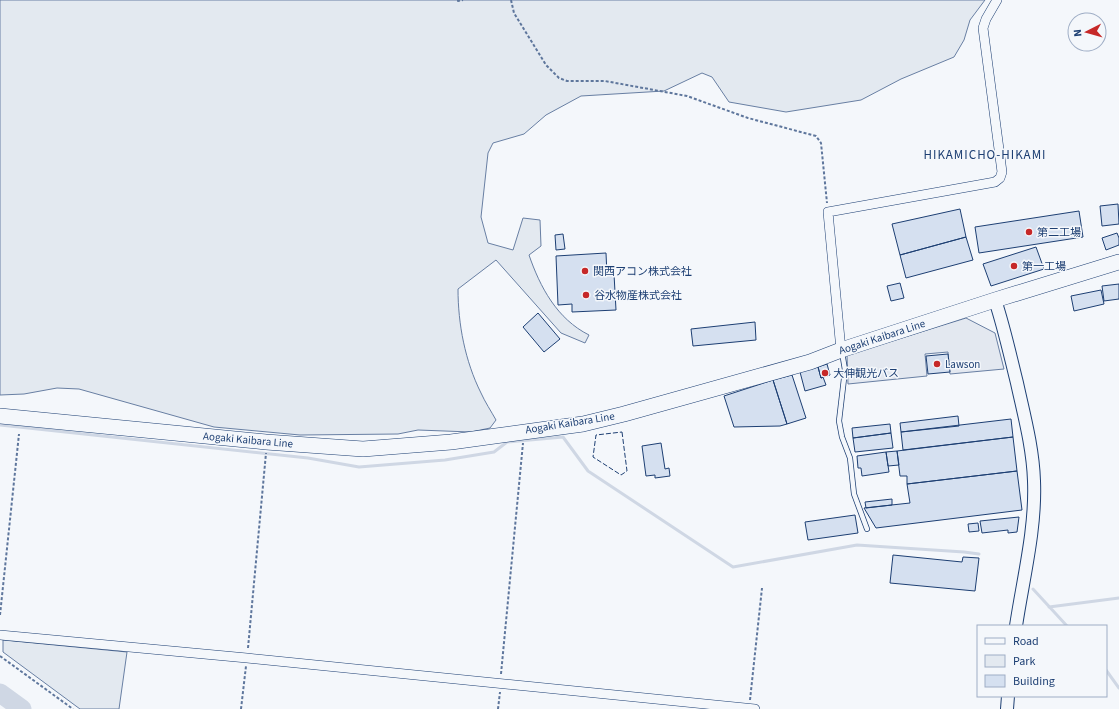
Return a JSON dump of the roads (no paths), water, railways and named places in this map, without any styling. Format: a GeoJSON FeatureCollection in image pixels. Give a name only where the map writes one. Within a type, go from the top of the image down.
{"type":"FeatureCollection","features":[{"type":"Feature","properties":{"kind":"main road","name":"Aogaki Kaibara Line"},"geometry":{"type":"LineString","coordinates":[[0,416],[266,442],[363,449],[451,442],[583,424],[810,362],[841,350],[995,300],[1119,262]]}},
{"type":"Feature","properties":{"kind":"street"},"geometry":{"type":"LineString","coordinates":[[841,350],[828,212],[994,182],[1000,178],[1002,172],[983,28],[986,19],[997,0]]}},
{"type":"Feature","properties":{"kind":"street"},"geometry":{"type":"LineString","coordinates":[[995,300],[1023,410],[1032,452],[1034,481],[1034,508],[1016,625]]}},
{"type":"Feature","properties":{"kind":"street"},"geometry":{"type":"LineString","coordinates":[[0,635],[247,658],[752,709]]}},
{"type":"Feature","properties":{"kind":"street"},"geometry":{"type":"LineString","coordinates":[[1007,709],[1008,697]]}},
{"type":"Feature","properties":{"kind":"lane"},"geometry":{"type":"LineString","coordinates":[[841,350],[845,370],[839,421],[842,437],[850,458],[854,494],[867,529]]}},
{"type":"Feature","properties":{"kind":"waterway"},"geometry":{"type":"LineString","coordinates":[[0,425],[308,458],[359,467],[445,460],[494,452],[507,442],[563,437],[588,471],[733,567],[857,545],[979,554]]}},
{"type":"Feature","properties":{"kind":"waterway"},"geometry":{"type":"LineString","coordinates":[[1033,589],[1066,625]]}},
{"type":"Feature","properties":{"kind":"waterway"},"geometry":{"type":"LineString","coordinates":[[1049,607],[1119,598]]}},
{"type":"Feature","properties":{"kind":"waterway"},"geometry":{"type":"LineString","coordinates":[[1107,671],[1119,688]]}},
{"type":"Feature","properties":{"kind":"waterway"},"geometry":{"type":"LineString","coordinates":[[0,693],[22,709]]}},
{"type":"Feature","properties":{"kind":"place","name":"第二工場"},"geometry":{"type":"Point","coordinates":[1029,232]}},
{"type":"Feature","properties":{"kind":"place","name":"第一工場"},"geometry":{"type":"Point","coordinates":[1014,266]}},
{"type":"Feature","properties":{"kind":"place","name":"関西アコン株式会社"},"geometry":{"type":"Point","coordinates":[585,271]}},
{"type":"Feature","properties":{"kind":"place","name":"谷水物産株式会社"},"geometry":{"type":"Point","coordinates":[586,295]}},
{"type":"Feature","properties":{"kind":"place","name":"Lawson"},"geometry":{"type":"Point","coordinates":[937,364]}},
{"type":"Feature","properties":{"kind":"place","name":"大伸観光バス"},"geometry":{"type":"Point","coordinates":[825,373]}},
{"type":"Feature","properties":{"kind":"district","name":"HIKAMICHO-HIKAMI"},"geometry":{"type":"Point","coordinates":[985,155]}}]}
